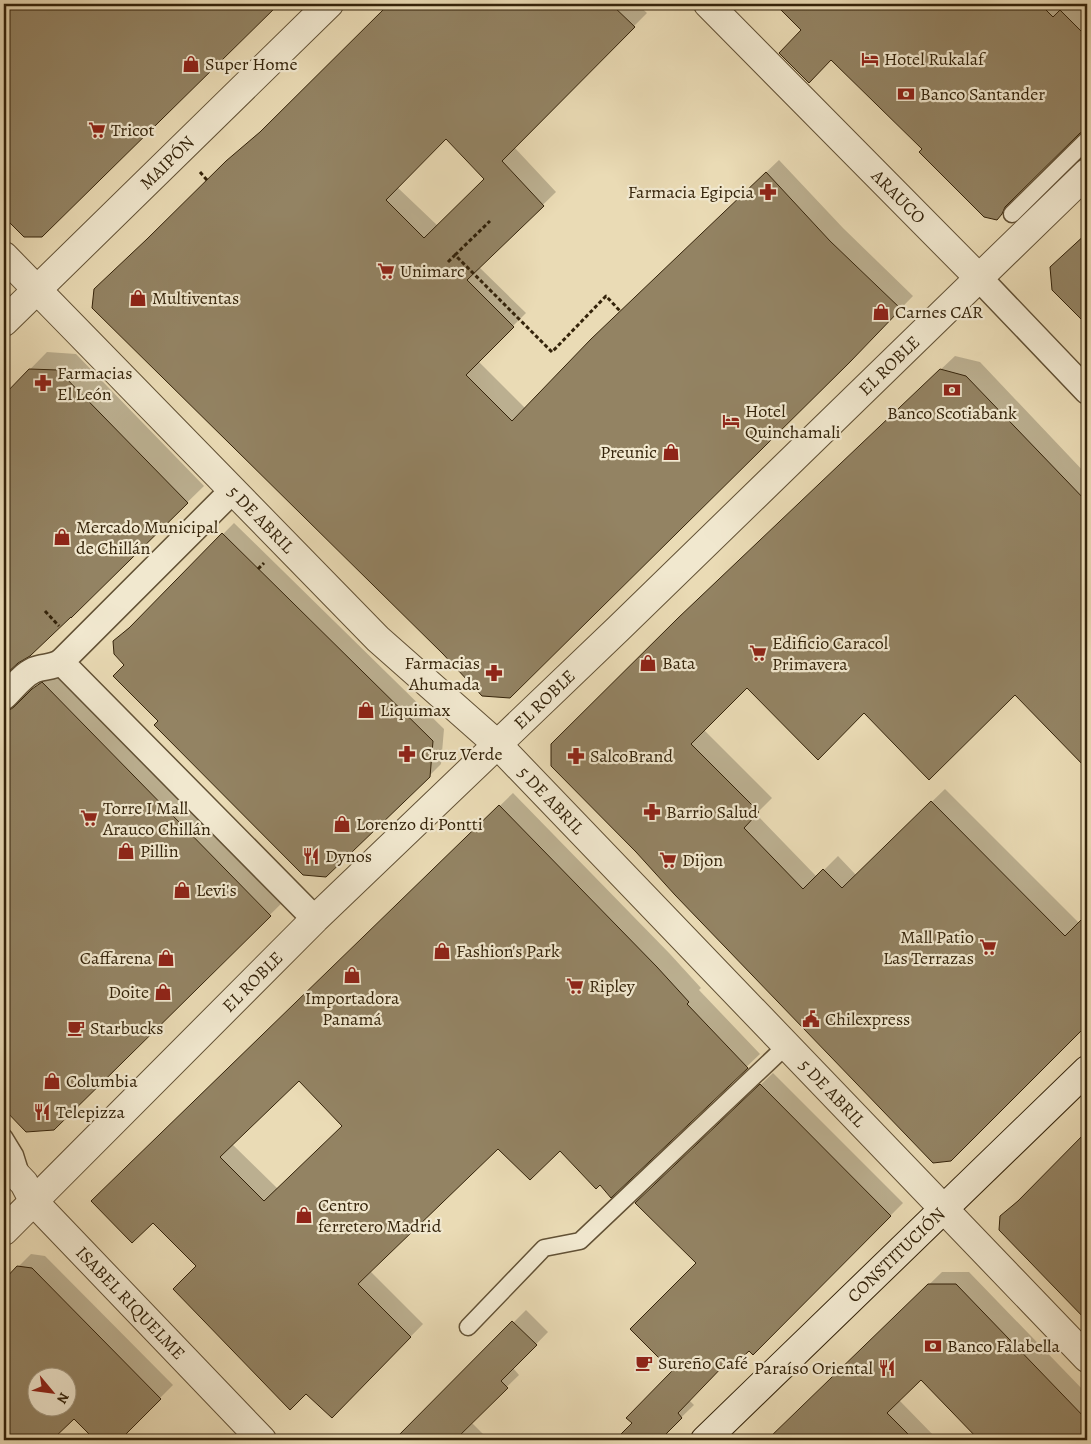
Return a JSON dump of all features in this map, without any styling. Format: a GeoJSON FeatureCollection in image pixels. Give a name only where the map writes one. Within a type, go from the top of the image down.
{"type":"FeatureCollection","features":[{"type":"Feature","properties":{"kind":"street","name":"MAIPÓN"},"geometry":{"type":"LineString","coordinates":[[4,322],[329,4]]}},
{"type":"Feature","properties":{"kind":"street","name":"ARAUCO"},"geometry":{"type":"LineString","coordinates":[[708,4],[979,278],[1087,392]]}},
{"type":"Feature","properties":{"kind":"street","name":"EL ROBLE"},"geometry":{"type":"LineString","coordinates":[[4,1231],[29,1193],[314,919],[498,746],[1087,173]]}},
{"type":"Feature","properties":{"kind":"street","name":"5 DE ABRIL"},"geometry":{"type":"LineString","coordinates":[[4,256],[378,639],[498,746],[1087,1358]]}},
{"type":"Feature","properties":{"kind":"street"},"geometry":{"type":"LineString","coordinates":[[4,697],[30,672],[55,666],[61,662],[233,490]]}},
{"type":"Feature","properties":{"kind":"street"},"geometry":{"type":"LineString","coordinates":[[61,662],[314,919]]}},
{"type":"Feature","properties":{"kind":"street","name":"CONSTITUCIÓN"},"geometry":{"type":"LineString","coordinates":[[705,1440],[1087,1070]]}},
{"type":"Feature","properties":{"kind":"street","name":"ISABEL RIQUELME"},"geometry":{"type":"LineString","coordinates":[[4,1162],[29,1193],[262,1440]]}},
{"type":"Feature","properties":{"kind":"lane"},"geometry":{"type":"LineString","coordinates":[[1012,214],[1087,140]]}},
{"type":"Feature","properties":{"kind":"lane"},"geometry":{"type":"LineString","coordinates":[[468,1327],[544,1248],[580,1241],[787,1045]]}},
{"type":"Feature","properties":{"kind":"lane"},"geometry":{"type":"LineString","coordinates":[[4,1137],[15,1154],[29,1193]]}},
{"type":"Feature","properties":{"kind":"path"},"geometry":{"type":"LineString","coordinates":[[448,262],[490,221]]}},
{"type":"Feature","properties":{"kind":"path"},"geometry":{"type":"LineString","coordinates":[[455,255],[552,352],[606,296],[620,311]]}},
{"type":"Feature","properties":{"kind":"building"},"geometry":{"type":"Polygon","coordinates":[[[4,4],[279,4],[42,237],[24,237],[4,217],[4,4]]]}},
{"type":"Feature","properties":{"kind":"building"},"geometry":{"type":"Polygon","coordinates":[[[389,4],[611,4],[635,27],[502,161],[544,206],[467,280],[514,327],[466,375],[512,421],[591,339],[766,172],[830,241],[901,309],[850,362],[510,698],[482,696],[443,654],[92,308],[94,289],[226,161],[260,132],[389,4]],[[446,139],[386,200],[424,238],[484,179],[446,139]]]}},
{"type":"Feature","properties":{"kind":"building"},"geometry":{"type":"Polygon","coordinates":[[[775,4],[1040,4],[1053,17],[1060,10],[1087,37],[1087,130],[1080,133],[1005,207],[997,220],[984,217],[919,152],[922,149],[831,60],[809,83],[779,53],[801,30],[775,4]]]}},
{"type":"Feature","properties":{"kind":"building"},"geometry":{"type":"Polygon","coordinates":[[[1087,233],[1087,325],[1052,290],[1050,267],[1087,233]]]}},
{"type":"Feature","properties":{"kind":"building"},"geometry":{"type":"Polygon","coordinates":[[[29,369],[58,370],[188,503],[71,618],[30,656],[18,663],[4,676],[4,395],[29,369]]]}},
{"type":"Feature","properties":{"kind":"building"},"geometry":{"type":"Polygon","coordinates":[[[940,369],[966,376],[1087,502],[1087,769],[1015,695],[929,780],[864,713],[818,760],[747,688],[691,744],[759,812],[744,828],[803,889],[823,869],[842,888],[931,801],[1065,936],[1087,914],[1087,1025],[951,1161],[933,1163],[636,852],[551,766],[551,744],[678,618],[940,369]]]}},
{"type":"Feature","properties":{"kind":"building"},"geometry":{"type":"Polygon","coordinates":[[[222,533],[433,741],[430,777],[326,877],[303,875],[154,725],[158,721],[113,676],[124,665],[114,654],[113,641],[129,628],[222,533]]]}},
{"type":"Feature","properties":{"kind":"building","name":"Torre I Mall Arauco Chillán"},"geometry":{"type":"Polygon","coordinates":[[[42,682],[271,916],[54,1130],[26,1132],[4,1109],[4,711],[14,707],[42,682]]]}},
{"type":"Feature","properties":{"kind":"building"},"geometry":{"type":"Polygon","coordinates":[[[499,805],[657,967],[689,1002],[687,1004],[748,1068],[611,1198],[600,1185],[596,1189],[560,1151],[530,1180],[498,1149],[358,1284],[411,1337],[332,1418],[306,1394],[290,1410],[173,1289],[196,1266],[153,1223],[132,1243],[91,1201],[499,805]],[[299,1081],[220,1157],[264,1201],[342,1126],[299,1081]]]}},
{"type":"Feature","properties":{"kind":"building"},"geometry":{"type":"Polygon","coordinates":[[[760,1084],[891,1216],[753,1355],[749,1351],[733,1366],[728,1361],[678,1413],[682,1418],[660,1440],[615,1440],[632,1423],[626,1418],[672,1371],[630,1329],[696,1263],[635,1203],[760,1084]]]}},
{"type":"Feature","properties":{"kind":"building"},"geometry":{"type":"Polygon","coordinates":[[[1087,1131],[1087,1321],[999,1230],[1000,1216],[1018,1201],[1087,1131]]]}},
{"type":"Feature","properties":{"kind":"building"},"geometry":{"type":"Polygon","coordinates":[[[17,1266],[32,1268],[161,1399],[120,1440],[95,1440],[74,1419],[52,1440],[4,1440],[4,1280],[17,1266]]]}},
{"type":"Feature","properties":{"kind":"building"},"geometry":{"type":"Polygon","coordinates":[[[928,1284],[956,1284],[1087,1420],[1087,1440],[979,1440],[921,1380],[887,1413],[914,1440],[767,1440],[928,1284]]]}},
{"type":"Feature","properties":{"kind":"building"},"geometry":{"type":"Polygon","coordinates":[[[512,1321],[537,1345],[501,1381],[508,1388],[455,1440],[394,1440],[512,1321]]]}},
{"type":"Feature","properties":{"kind":"place","name":"Hotel Rukalaf"},"geometry":{"type":"Point","coordinates":[870,59]}},
{"type":"Feature","properties":{"kind":"place","name":"Super Home"},"geometry":{"type":"Point","coordinates":[191,64]}},
{"type":"Feature","properties":{"kind":"place","name":"Banco Santander"},"geometry":{"type":"Point","coordinates":[906,94]}},
{"type":"Feature","properties":{"kind":"place","name":"Tricot"},"geometry":{"type":"Point","coordinates":[97,130]}},
{"type":"Feature","properties":{"kind":"place","name":"Farmacia Egipcia"},"geometry":{"type":"Point","coordinates":[768,192]}},
{"type":"Feature","properties":{"kind":"place","name":"Unimarc"},"geometry":{"type":"Point","coordinates":[386,271]}},
{"type":"Feature","properties":{"kind":"place","name":"Multiventas"},"geometry":{"type":"Point","coordinates":[138,298]}},
{"type":"Feature","properties":{"kind":"place","name":"Carnes CAR"},"geometry":{"type":"Point","coordinates":[881,312]}},
{"type":"Feature","properties":{"kind":"place","name":"Farmacias El León"},"geometry":{"type":"Point","coordinates":[43,383]}},
{"type":"Feature","properties":{"kind":"place","name":"Banco Scotiabank"},"geometry":{"type":"Point","coordinates":[952,390]}},
{"type":"Feature","properties":{"kind":"place","name":"Hotel Quinchamali"},"geometry":{"type":"Point","coordinates":[731,421]}},
{"type":"Feature","properties":{"kind":"place","name":"Preunic"},"geometry":{"type":"Point","coordinates":[671,452]}},
{"type":"Feature","properties":{"kind":"place","name":"Mercado Municipal de Chillán"},"geometry":{"type":"Point","coordinates":[62,537]}},
{"type":"Feature","properties":{"kind":"place","name":"Edificio Caracol Primavera"},"geometry":{"type":"Point","coordinates":[758,653]}},
{"type":"Feature","properties":{"kind":"place","name":"Bata"},"geometry":{"type":"Point","coordinates":[648,663]}},
{"type":"Feature","properties":{"kind":"place","name":"Farmacias Ahumada"},"geometry":{"type":"Point","coordinates":[494,673]}},
{"type":"Feature","properties":{"kind":"place","name":"Liquimax"},"geometry":{"type":"Point","coordinates":[366,710]}},
{"type":"Feature","properties":{"kind":"place","name":"Cruz Verde"},"geometry":{"type":"Point","coordinates":[407,754]}},
{"type":"Feature","properties":{"kind":"place","name":"SalcoBrand"},"geometry":{"type":"Point","coordinates":[576,756]}},
{"type":"Feature","properties":{"kind":"place","name":"Barrio Salud"},"geometry":{"type":"Point","coordinates":[652,812]}},
{"type":"Feature","properties":{"kind":"place","name":"Torre I Mall Arauco Chillán"},"geometry":{"type":"Point","coordinates":[89,818]}},
{"type":"Feature","properties":{"kind":"place","name":"Lorenzo di Pontti"},"geometry":{"type":"Point","coordinates":[342,824]}},
{"type":"Feature","properties":{"kind":"place","name":"Pillin"},"geometry":{"type":"Point","coordinates":[126,851]}},
{"type":"Feature","properties":{"kind":"place","name":"Dynos"},"geometry":{"type":"Point","coordinates":[311,856]}},
{"type":"Feature","properties":{"kind":"place","name":"Dijon"},"geometry":{"type":"Point","coordinates":[668,860]}},
{"type":"Feature","properties":{"kind":"place","name":"Levi's"},"geometry":{"type":"Point","coordinates":[182,890]}},
{"type":"Feature","properties":{"kind":"place","name":"Mall Patio Las Terrazas"},"geometry":{"type":"Point","coordinates":[988,947]}},
{"type":"Feature","properties":{"kind":"place","name":"Fashion's Park"},"geometry":{"type":"Point","coordinates":[442,951]}},
{"type":"Feature","properties":{"kind":"place","name":"Caffarena"},"geometry":{"type":"Point","coordinates":[166,958]}},
{"type":"Feature","properties":{"kind":"place","name":"Importadora Panamá"},"geometry":{"type":"Point","coordinates":[352,975]}},
{"type":"Feature","properties":{"kind":"place","name":"Ripley"},"geometry":{"type":"Point","coordinates":[575,986]}},
{"type":"Feature","properties":{"kind":"place","name":"Doite"},"geometry":{"type":"Point","coordinates":[163,992]}},
{"type":"Feature","properties":{"kind":"place","name":"Chilexpress"},"geometry":{"type":"Point","coordinates":[811,1019]}},
{"type":"Feature","properties":{"kind":"place","name":"Starbucks"},"geometry":{"type":"Point","coordinates":[76,1028]}},
{"type":"Feature","properties":{"kind":"place","name":"Columbia"},"geometry":{"type":"Point","coordinates":[52,1081]}},
{"type":"Feature","properties":{"kind":"place","name":"Telepizza"},"geometry":{"type":"Point","coordinates":[42,1112]}},
{"type":"Feature","properties":{"kind":"place","name":"Centro ferretero Madrid"},"geometry":{"type":"Point","coordinates":[304,1215]}},
{"type":"Feature","properties":{"kind":"place","name":"Banco Falabella"},"geometry":{"type":"Point","coordinates":[933,1346]}},
{"type":"Feature","properties":{"kind":"place","name":"Sureño Café"},"geometry":{"type":"Point","coordinates":[644,1363]}},
{"type":"Feature","properties":{"kind":"place","name":"Paraíso Oriental"},"geometry":{"type":"Point","coordinates":[887,1368]}}]}
